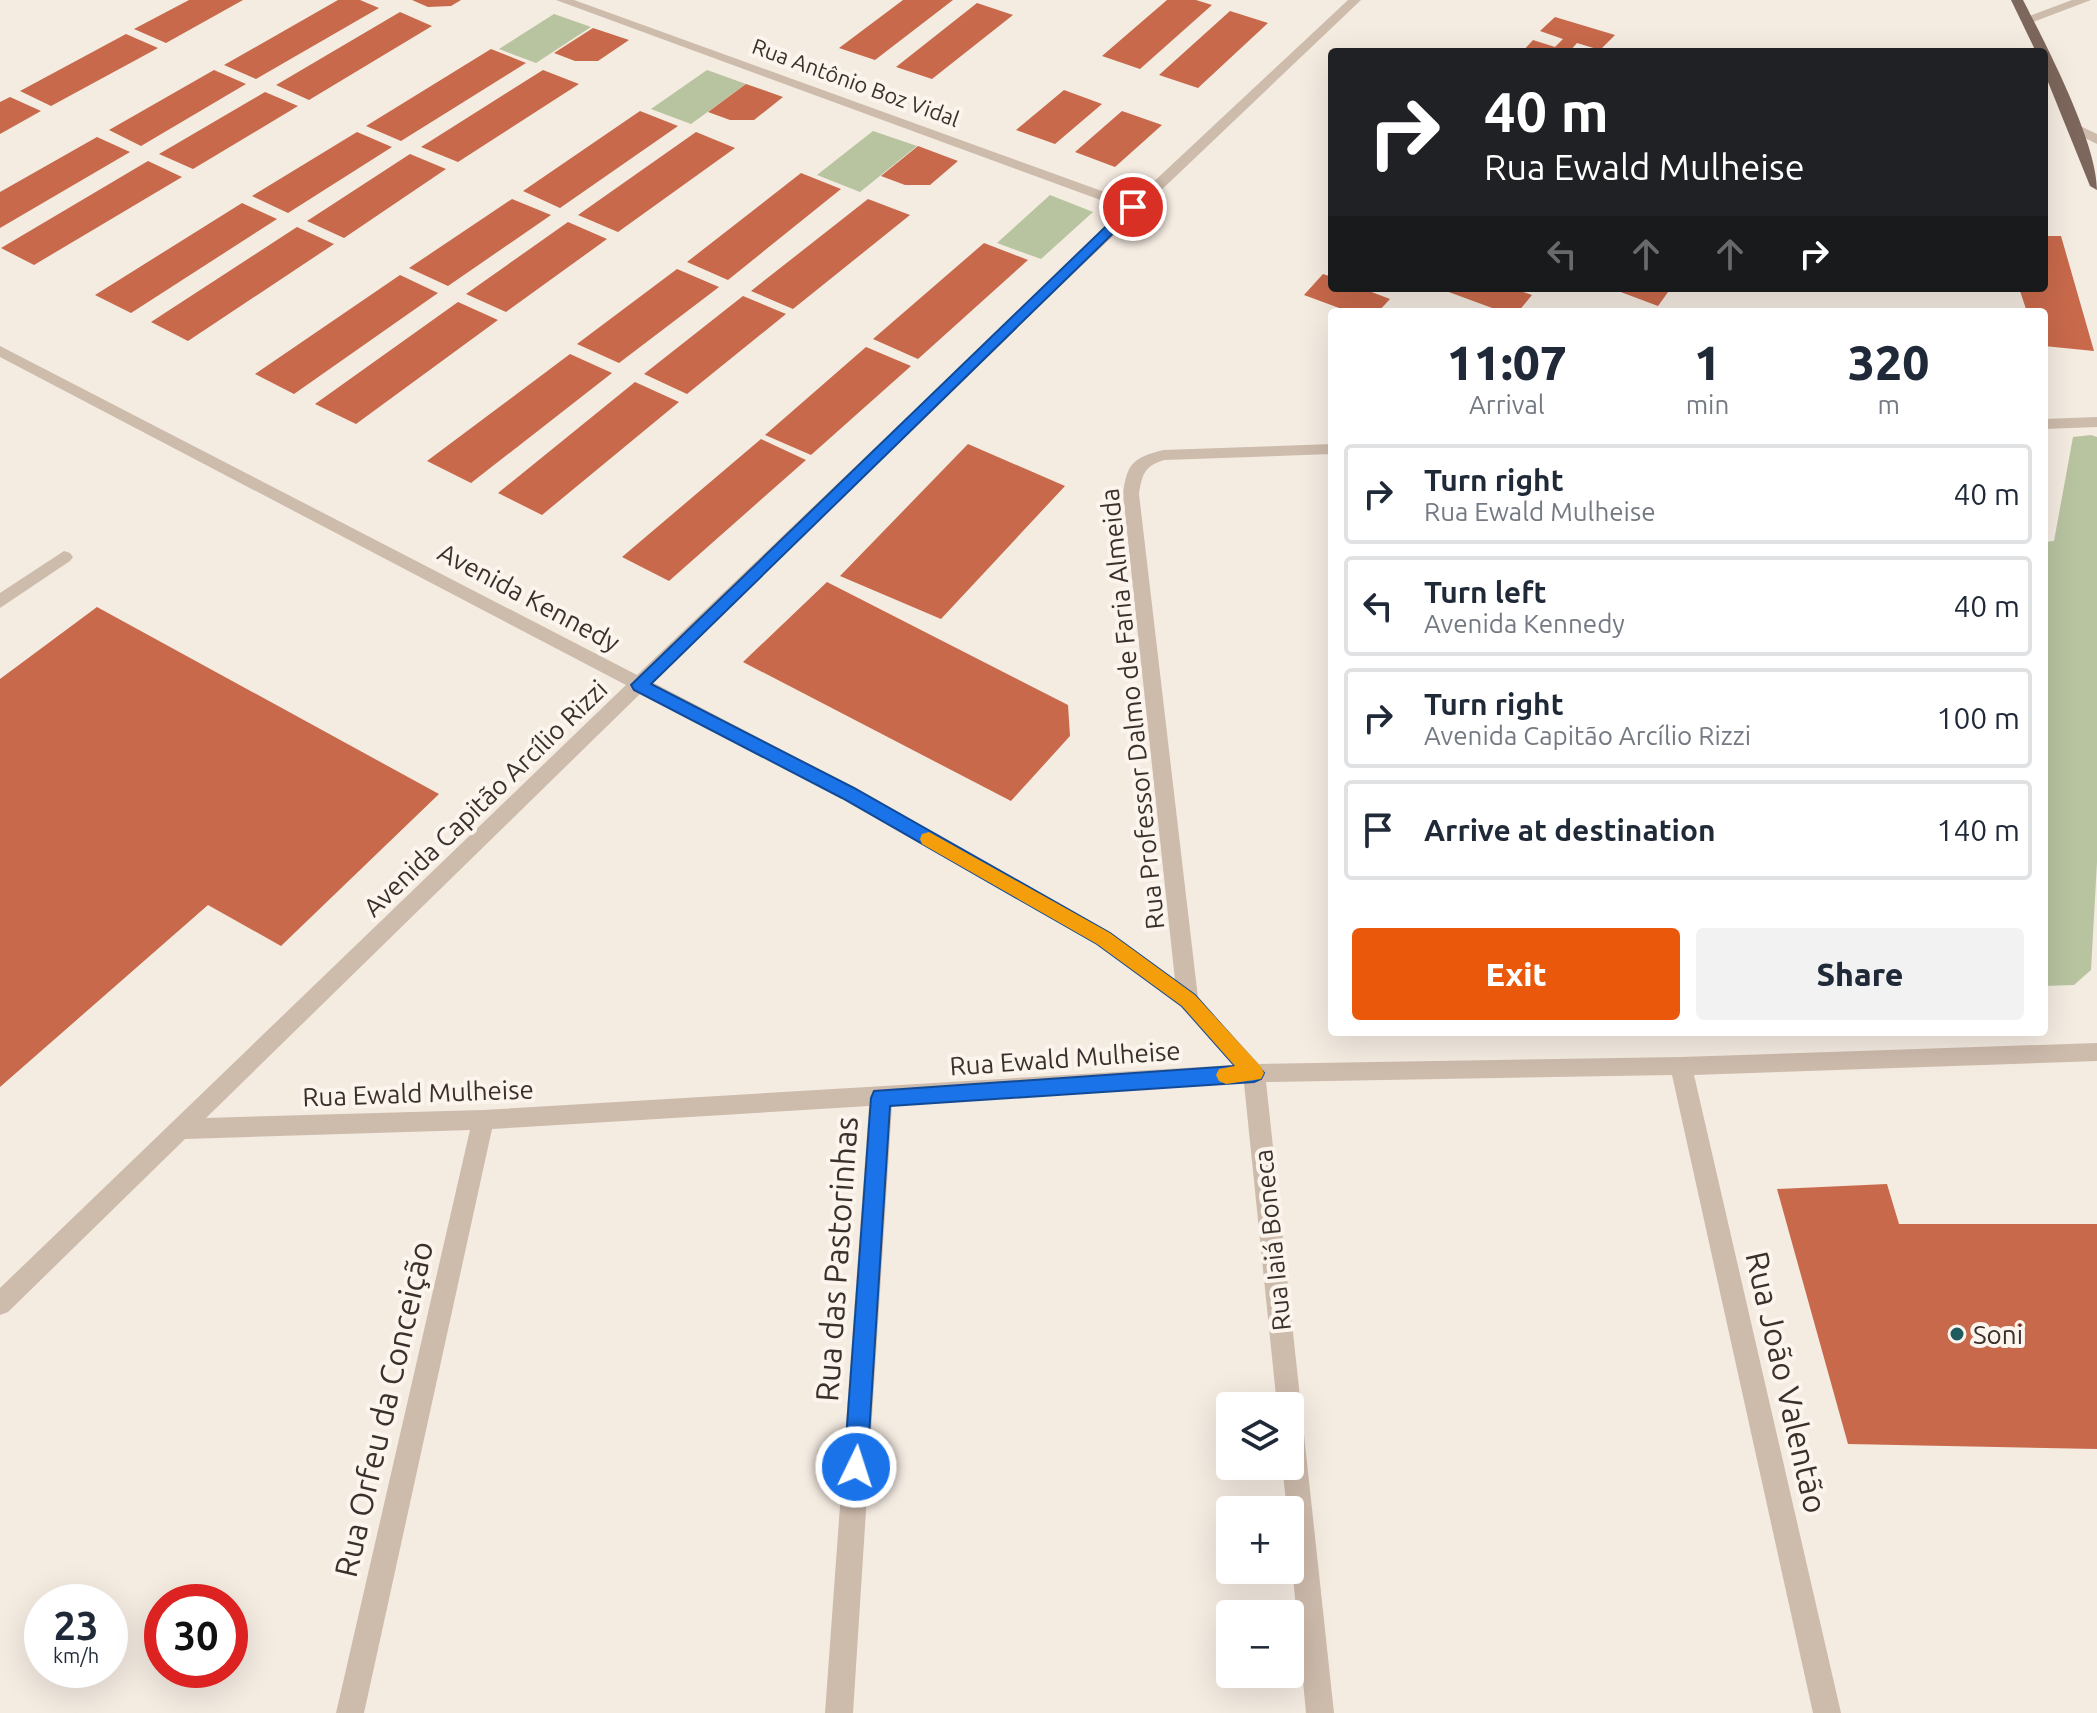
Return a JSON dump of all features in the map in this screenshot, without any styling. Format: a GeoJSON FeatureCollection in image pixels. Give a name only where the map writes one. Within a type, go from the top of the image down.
{"type":"FeatureCollection","features":[{"type":"Feature","properties":{"kind":"main road"},"geometry":{"type":"LineString","coordinates":[[2017,0],[2041,48]]}},
{"type":"Feature","properties":{"kind":"main road"},"geometry":{"type":"LineString","coordinates":[[2048,64],[2097,186]]}},
{"type":"Feature","properties":{"kind":"street","name":"Rua Antônio Boz Vidal"},"geometry":{"type":"LineString","coordinates":[[562,0],[1133,207]]}},
{"type":"Feature","properties":{"kind":"street","name":"Avenida Capitão Arcílio Rizzi"},"geometry":{"type":"LineString","coordinates":[[0,1304],[1133,207],[1355,0]]}},
{"type":"Feature","properties":{"kind":"street"},"geometry":{"type":"LineString","coordinates":[[2028,19],[2085,0]]}},
{"type":"Feature","properties":{"kind":"street"},"geometry":{"type":"LineString","coordinates":[[2076,128],[2097,140]]}},
{"type":"Feature","properties":{"kind":"street","name":"Avenida Kennedy"},"geometry":{"type":"LineString","coordinates":[[0,351],[848,793],[1103,938],[1188,1001],[1254,1073]]}},
{"type":"Feature","properties":{"kind":"street"},"geometry":{"type":"LineString","coordinates":[[2048,424],[2097,422]]}},
{"type":"Feature","properties":{"kind":"street","name":"Rua Professor Dalmo de Faria Almeida"},"geometry":{"type":"LineString","coordinates":[[1188,1001],[1131,494],[1134,472],[1146,460],[1163,455],[1328,449]]}},
{"type":"Feature","properties":{"kind":"street"},"geometry":{"type":"LineString","coordinates":[[0,602],[64,557]]}},
{"type":"Feature","properties":{"kind":"street","name":"Rua Ewald Mulheise"},"geometry":{"type":"LineString","coordinates":[[180,1129],[483,1120],[1254,1073],[1681,1066],[2097,1052]]}},
{"type":"Feature","properties":{"kind":"street","name":"Rua João Valentão"},"geometry":{"type":"LineString","coordinates":[[1681,1066],[1827,1713]]}},
{"type":"Feature","properties":{"kind":"street","name":"Rua Iaiá Boneca"},"geometry":{"type":"LineString","coordinates":[[1254,1073],[1288,1392]]}},
{"type":"Feature","properties":{"kind":"street","name":"Rua das Pastorinhas"},"geometry":{"type":"LineString","coordinates":[[839,1713],[881,1098]]}},
{"type":"Feature","properties":{"kind":"street","name":"Rua Orfeu da Conceição"},"geometry":{"type":"LineString","coordinates":[[350,1713],[483,1120]]}},
{"type":"Feature","properties":{"kind":"street"},"geometry":{"type":"LineString","coordinates":[[1296,1480],[1320,1713]]}},
{"type":"Feature","properties":{"kind":"green space"},"geometry":{"type":"Polygon","coordinates":[[[554,14],[591,27],[536,63],[499,49],[554,14]]]}},
{"type":"Feature","properties":{"kind":"green space"},"geometry":{"type":"Polygon","coordinates":[[[707,70],[746,84],[691,124],[651,109],[707,70]]]}},
{"type":"Feature","properties":{"kind":"green space"},"geometry":{"type":"Polygon","coordinates":[[[873,131],[917,146],[860,192],[817,175],[873,131]]]}},
{"type":"Feature","properties":{"kind":"green space"},"geometry":{"type":"Polygon","coordinates":[[[1050,195],[1093,212],[1041,259],[997,243],[1050,195]]]}},
{"type":"Feature","properties":{"kind":"green space"},"geometry":{"type":"Polygon","coordinates":[[[2073,437],[2097,437],[2097,862],[2091,970],[2074,985],[2048,986],[2048,542],[2054,541],[2073,437]]]}},
{"type":"Feature","properties":{"kind":"building"},"geometry":{"type":"Polygon","coordinates":[[[189,0],[243,0],[166,43],[134,29],[189,0]]]}},
{"type":"Feature","properties":{"kind":"building"},"geometry":{"type":"Polygon","coordinates":[[[338,0],[360,0],[379,8],[256,79],[224,65],[338,0]]]}},
{"type":"Feature","properties":{"kind":"building"},"geometry":{"type":"Polygon","coordinates":[[[412,0],[461,0],[451,6],[428,7],[412,0]]]}},
{"type":"Feature","properties":{"kind":"building"},"geometry":{"type":"Polygon","coordinates":[[[903,0],[953,0],[875,60],[839,48],[903,0]]]}},
{"type":"Feature","properties":{"kind":"building"},"geometry":{"type":"Polygon","coordinates":[[[1167,0],[1196,0],[1212,5],[1140,69],[1102,56],[1167,0]]]}},
{"type":"Feature","properties":{"kind":"building"},"geometry":{"type":"Polygon","coordinates":[[[977,3],[1013,15],[932,79],[896,67],[977,3]]]}},
{"type":"Feature","properties":{"kind":"building"},"geometry":{"type":"Polygon","coordinates":[[[1230,11],[1268,23],[1198,88],[1159,75],[1230,11]]]}},
{"type":"Feature","properties":{"kind":"building"},"geometry":{"type":"Polygon","coordinates":[[[400,12],[432,26],[309,100],[276,85],[400,12]]]}},
{"type":"Feature","properties":{"kind":"building"},"geometry":{"type":"Polygon","coordinates":[[[1555,17],[1615,35],[1602,48],[1577,43],[1573,48],[1526,48],[1533,40],[1555,47],[1563,39],[1540,31],[1555,17]]]}},
{"type":"Feature","properties":{"kind":"building"},"geometry":{"type":"Polygon","coordinates":[[[593,28],[629,40],[598,61],[575,61],[554,53],[593,28]]]}},
{"type":"Feature","properties":{"kind":"building"},"geometry":{"type":"Polygon","coordinates":[[[126,34],[158,48],[51,106],[20,91],[126,34]]]}},
{"type":"Feature","properties":{"kind":"building"},"geometry":{"type":"Polygon","coordinates":[[[491,49],[526,63],[401,141],[366,126],[491,49]]]}},
{"type":"Feature","properties":{"kind":"building"},"geometry":{"type":"Polygon","coordinates":[[[214,70],[246,84],[141,146],[109,130],[214,70]]]}},
{"type":"Feature","properties":{"kind":"building"},"geometry":{"type":"Polygon","coordinates":[[[543,70],[579,84],[458,162],[421,147],[543,70]]]}},
{"type":"Feature","properties":{"kind":"building"},"geometry":{"type":"Polygon","coordinates":[[[746,84],[783,97],[754,120],[730,120],[708,112],[746,84]]]}},
{"type":"Feature","properties":{"kind":"building"},"geometry":{"type":"Polygon","coordinates":[[[1064,90],[1102,104],[1055,144],[1016,130],[1064,90]]]}},
{"type":"Feature","properties":{"kind":"building"},"geometry":{"type":"Polygon","coordinates":[[[265,92],[298,106],[193,169],[159,154],[265,92]]]}},
{"type":"Feature","properties":{"kind":"building"},"geometry":{"type":"Polygon","coordinates":[[[10,97],[41,111],[0,134],[0,102],[10,97]]]}},
{"type":"Feature","properties":{"kind":"building"},"geometry":{"type":"Polygon","coordinates":[[[640,111],[678,126],[560,208],[523,191],[640,111]]]}},
{"type":"Feature","properties":{"kind":"building"},"geometry":{"type":"Polygon","coordinates":[[[1122,111],[1162,125],[1115,167],[1075,152],[1122,111]]]}},
{"type":"Feature","properties":{"kind":"building"},"geometry":{"type":"Polygon","coordinates":[[[357,132],[392,147],[288,213],[252,196],[357,132]]]}},
{"type":"Feature","properties":{"kind":"building"},"geometry":{"type":"Polygon","coordinates":[[[696,132],[735,148],[618,232],[578,215],[696,132]]]}},
{"type":"Feature","properties":{"kind":"building"},"geometry":{"type":"Polygon","coordinates":[[[97,137],[130,152],[0,228],[0,192],[97,137]]]}},
{"type":"Feature","properties":{"kind":"building"},"geometry":{"type":"Polygon","coordinates":[[[918,146],[958,161],[930,185],[905,185],[881,176],[918,146]]]}},
{"type":"Feature","properties":{"kind":"building"},"geometry":{"type":"Polygon","coordinates":[[[410,154],[446,169],[344,238],[307,221],[410,154]]]}},
{"type":"Feature","properties":{"kind":"building"},"geometry":{"type":"Polygon","coordinates":[[[148,161],[182,177],[34,265],[1,248],[148,161]]]}},
{"type":"Feature","properties":{"kind":"building"},"geometry":{"type":"Polygon","coordinates":[[[801,173],[841,189],[728,280],[687,262],[801,173]]]}},
{"type":"Feature","properties":{"kind":"building"},"geometry":{"type":"Polygon","coordinates":[[[512,199],[551,215],[448,286],[409,268],[512,199]]]}},
{"type":"Feature","properties":{"kind":"building"},"geometry":{"type":"Polygon","coordinates":[[[868,199],[910,215],[793,309],[751,291],[868,199]]]}},
{"type":"Feature","properties":{"kind":"building"},"geometry":{"type":"Polygon","coordinates":[[[242,203],[277,219],[131,313],[95,295],[242,203]]]}},
{"type":"Feature","properties":{"kind":"building"},"geometry":{"type":"Polygon","coordinates":[[[568,222],[607,239],[506,312],[466,294],[568,222]]]}},
{"type":"Feature","properties":{"kind":"building"},"geometry":{"type":"Polygon","coordinates":[[[297,227],[334,244],[188,341],[151,322],[297,227]]]}},
{"type":"Feature","properties":{"kind":"building"},"geometry":{"type":"Polygon","coordinates":[[[2048,236],[2061,236],[2094,351],[2048,346],[2048,308],[2026,308],[2020,292],[2048,292],[2048,236]]]}},
{"type":"Feature","properties":{"kind":"building"},"geometry":{"type":"Polygon","coordinates":[[[984,243],[1028,260],[918,359],[873,339],[984,243]]]}},
{"type":"Feature","properties":{"kind":"building"},"geometry":{"type":"Polygon","coordinates":[[[677,269],[719,287],[619,363],[577,344],[677,269]]]}},
{"type":"Feature","properties":{"kind":"building"},"geometry":{"type":"Polygon","coordinates":[[[1323,274],[1328,276],[1328,292],[1372,292],[1390,299],[1382,308],[1339,308],[1304,295],[1323,274]]]}},
{"type":"Feature","properties":{"kind":"building"},"geometry":{"type":"Polygon","coordinates":[[[400,275],[438,293],[294,394],[255,374],[400,275]]]}},
{"type":"Feature","properties":{"kind":"building"},"geometry":{"type":"Polygon","coordinates":[[[1449,292],[1523,292],[1532,295],[1521,308],[1492,308],[1449,292]]]}},
{"type":"Feature","properties":{"kind":"building"},"geometry":{"type":"Polygon","coordinates":[[[1621,292],[1668,292],[1658,306],[1621,292]]]}},
{"type":"Feature","properties":{"kind":"building"},"geometry":{"type":"Polygon","coordinates":[[[743,296],[786,314],[687,394],[644,374],[743,296]]]}},
{"type":"Feature","properties":{"kind":"building"},"geometry":{"type":"Polygon","coordinates":[[[458,302],[498,320],[356,424],[315,404],[458,302]]]}},
{"type":"Feature","properties":{"kind":"building"},"geometry":{"type":"Polygon","coordinates":[[[866,347],[911,366],[811,455],[765,435],[866,347]]]}},
{"type":"Feature","properties":{"kind":"building"},"geometry":{"type":"Polygon","coordinates":[[[570,354],[612,373],[471,483],[427,461],[570,354]]]}},
{"type":"Feature","properties":{"kind":"building"},"geometry":{"type":"Polygon","coordinates":[[[635,382],[679,402],[542,515],[498,493],[635,382]]]}},
{"type":"Feature","properties":{"kind":"building"},"geometry":{"type":"Polygon","coordinates":[[[761,439],[806,460],[669,581],[622,557],[761,439]]]}},
{"type":"Feature","properties":{"kind":"building"},"geometry":{"type":"Polygon","coordinates":[[[968,444],[1065,486],[941,619],[840,576],[968,444]]]}},
{"type":"Feature","properties":{"kind":"building"},"geometry":{"type":"Polygon","coordinates":[[[827,582],[1068,705],[1070,736],[1011,801],[743,662],[827,582]]]}},
{"type":"Feature","properties":{"kind":"building"},"geometry":{"type":"Polygon","coordinates":[[[97,607],[439,794],[281,946],[208,905],[0,1087],[0,679],[97,607]]]}},
{"type":"Feature","properties":{"kind":"building","name":"Soni"},"geometry":{"type":"Polygon","coordinates":[[[1887,1184],[1899,1224],[2097,1224],[2097,1449],[1848,1444],[1777,1189],[1887,1184]]]}},
{"type":"Feature","properties":{"kind":"slow traffic"},"geometry":{"type":"LineString","coordinates":[[929,839],[1103,938],[1188,1001],[1254,1073],[1226,1075]]}},
{"type":"Feature","properties":{"kind":"place","name":"Soni"},"geometry":{"type":"Point","coordinates":[1957,1334]}},
{"type":"Feature","properties":{"kind":"route"},"geometry":{"type":"LineString","coordinates":[[856,1467],[881,1098],[1254,1073],[1188,1001],[1103,938],[848,793],[640,685],[1133,207]]}}]}
